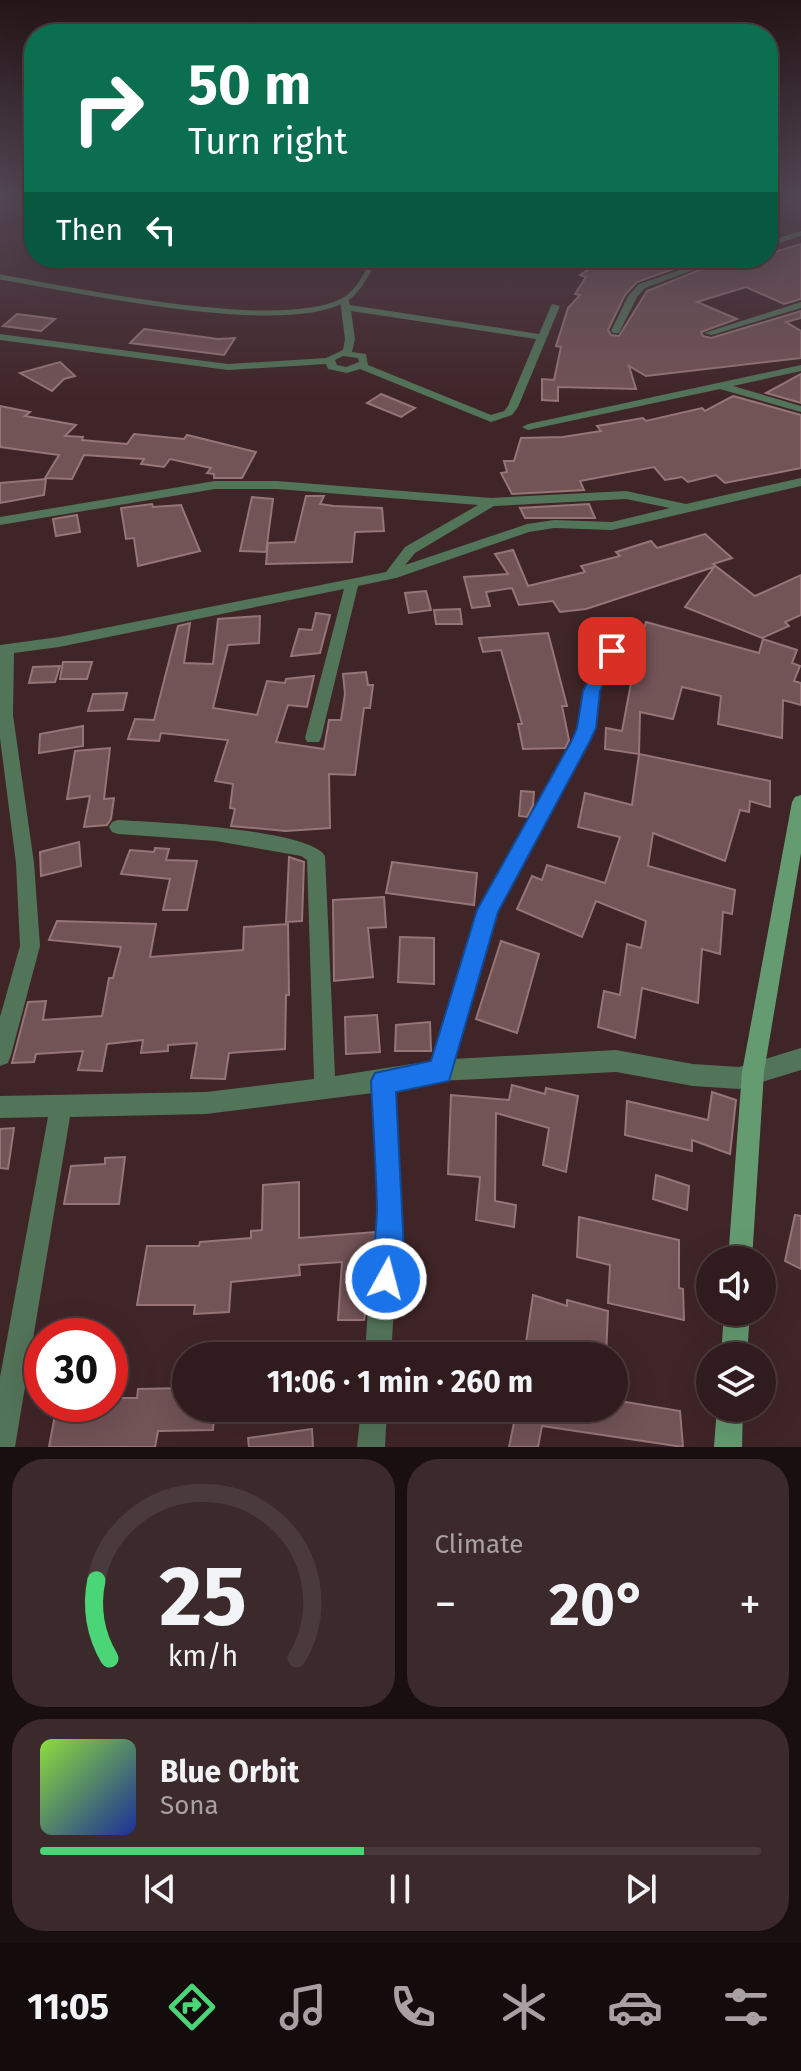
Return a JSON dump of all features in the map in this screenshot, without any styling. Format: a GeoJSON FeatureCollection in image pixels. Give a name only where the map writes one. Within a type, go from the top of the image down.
{"type":"FeatureCollection","features":[{"type":"Feature","properties":{"kind":"main road"},"geometry":{"type":"LineString","coordinates":[[741,1246],[753,1072],[801,802]]}},
{"type":"Feature","properties":{"kind":"main road"},"geometry":{"type":"LineString","coordinates":[[728,1447],[729,1422]]}},
{"type":"Feature","properties":{"kind":"street"},"geometry":{"type":"LineString","coordinates":[[616,331],[633,296],[642,286],[693,268]]}},
{"type":"Feature","properties":{"kind":"street"},"geometry":{"type":"LineString","coordinates":[[347,353],[350,339],[346,304],[542,337]]}},
{"type":"Feature","properties":{"kind":"street"},"geometry":{"type":"LineString","coordinates":[[709,333],[801,305]]}},
{"type":"Feature","properties":{"kind":"street"},"geometry":{"type":"LineString","coordinates":[[329,361],[332,367],[341,370],[362,366],[491,419],[508,413],[513,407],[555,306]]}},
{"type":"Feature","properties":{"kind":"street"},"geometry":{"type":"LineString","coordinates":[[0,337],[228,367],[329,361],[333,356],[347,353],[364,358],[362,366]]}},
{"type":"Feature","properties":{"kind":"street"},"geometry":{"type":"LineString","coordinates":[[528,427],[801,368]]}},
{"type":"Feature","properties":{"kind":"street"},"geometry":{"type":"LineString","coordinates":[[718,385],[801,409]]}},
{"type":"Feature","properties":{"kind":"street"},"geometry":{"type":"LineString","coordinates":[[0,1055],[30,946],[25,863],[5,715],[4,649],[59,642],[391,575],[527,528],[554,524],[612,526],[801,482]]}},
{"type":"Feature","properties":{"kind":"street"},"geometry":{"type":"LineString","coordinates":[[0,521],[215,485],[277,485],[491,502],[626,495],[686,508]]}},
{"type":"Feature","properties":{"kind":"street"},"geometry":{"type":"LineString","coordinates":[[391,575],[410,550],[491,502]]}},
{"type":"Feature","properties":{"kind":"street"},"geometry":{"type":"LineString","coordinates":[[313,738],[335,662],[352,584]]}},
{"type":"Feature","properties":{"kind":"street"},"geometry":{"type":"LineString","coordinates":[[439,1070],[488,910],[581,741],[591,691],[622,632]]}},
{"type":"Feature","properties":{"kind":"street"},"geometry":{"type":"LineString","coordinates":[[118,827],[216,834],[305,849],[316,856],[325,1088]]}},
{"type":"Feature","properties":{"kind":"street"},"geometry":{"type":"LineString","coordinates":[[0,1107],[206,1103],[383,1081],[439,1070],[616,1061],[693,1075],[739,1078],[801,1059]]}},
{"type":"Feature","properties":{"kind":"street"},"geometry":{"type":"LineString","coordinates":[[379,1342],[381,1307],[391,1251],[383,1081]]}},
{"type":"Feature","properties":{"kind":"street"},"geometry":{"type":"LineString","coordinates":[[1,1447],[61,1105]]}},
{"type":"Feature","properties":{"kind":"street"},"geometry":{"type":"LineString","coordinates":[[371,1447],[373,1422]]}},
{"type":"Feature","properties":{"kind":"lane"},"geometry":{"type":"LineString","coordinates":[[0,277],[141,299],[275,315],[323,311],[346,304],[369,268]]}},
{"type":"Feature","properties":{"kind":"building"},"geometry":{"type":"Polygon","coordinates":[[[778,263],[801,263],[801,299],[784,304],[746,287],[697,302],[737,319],[701,332],[703,336],[711,338],[801,311],[801,318],[786,322],[801,331],[801,358],[646,376],[629,366],[636,389],[558,387],[558,401],[542,400],[542,379],[554,380],[561,347],[556,346],[568,308],[580,295],[575,294],[586,277],[580,275],[591,268],[677,268],[637,282],[625,295],[608,330],[611,335],[619,336],[647,291],[704,268],[778,268],[778,263]]]}},
{"type":"Feature","properties":{"kind":"building"},"geometry":{"type":"Polygon","coordinates":[[[17,314],[55,319],[41,331],[3,326],[17,314]]]}},
{"type":"Feature","properties":{"kind":"building"},"geometry":{"type":"Polygon","coordinates":[[[144,329],[218,339],[235,338],[224,355],[130,343],[144,329]]]}},
{"type":"Feature","properties":{"kind":"building"},"geometry":{"type":"Polygon","coordinates":[[[60,362],[75,376],[64,379],[52,391],[20,373],[60,362]]]}},
{"type":"Feature","properties":{"kind":"building"},"geometry":{"type":"Polygon","coordinates":[[[801,374],[801,403],[766,393],[801,374]]]}},
{"type":"Feature","properties":{"kind":"building"},"geometry":{"type":"Polygon","coordinates":[[[381,394],[415,408],[401,417],[367,403],[381,394]]]}},
{"type":"Feature","properties":{"kind":"building"},"geometry":{"type":"Polygon","coordinates":[[[733,396],[801,415],[801,468],[725,483],[716,475],[688,482],[682,477],[665,480],[654,467],[580,481],[584,490],[512,494],[501,473],[507,472],[504,461],[514,461],[521,438],[563,437],[601,431],[597,426],[643,418],[646,421],[702,408],[705,411],[733,396]]]}},
{"type":"Feature","properties":{"kind":"building"},"geometry":{"type":"Polygon","coordinates":[[[0,406],[30,412],[25,416],[76,425],[65,436],[83,437],[82,440],[127,444],[134,434],[184,439],[187,435],[256,452],[242,478],[214,478],[214,474],[207,473],[211,468],[170,459],[164,467],[141,464],[144,459],[84,455],[72,479],[45,478],[59,455],[0,447],[0,406]]]}},
{"type":"Feature","properties":{"kind":"building"},"geometry":{"type":"Polygon","coordinates":[[[46,479],[44,495],[0,503],[0,483],[46,479]]]}},
{"type":"Feature","properties":{"kind":"building"},"geometry":{"type":"Polygon","coordinates":[[[306,496],[324,496],[320,504],[382,508],[384,531],[355,532],[352,562],[266,564],[268,543],[295,542],[306,496]]]}},
{"type":"Feature","properties":{"kind":"building"},"geometry":{"type":"Polygon","coordinates":[[[252,497],[273,499],[266,552],[240,551],[252,497]]]}},
{"type":"Feature","properties":{"kind":"building"},"geometry":{"type":"Polygon","coordinates":[[[152,504],[153,507],[181,505],[200,551],[138,566],[134,538],[126,539],[121,508],[152,504]]]}},
{"type":"Feature","properties":{"kind":"building"},"geometry":{"type":"Polygon","coordinates":[[[589,504],[595,518],[525,518],[520,508],[589,504]]]}},
{"type":"Feature","properties":{"kind":"building"},"geometry":{"type":"Polygon","coordinates":[[[77,515],[80,532],[56,536],[53,519],[77,515]]]}},
{"type":"Feature","properties":{"kind":"building"},"geometry":{"type":"Polygon","coordinates":[[[705,534],[732,558],[713,564],[755,596],[801,575],[801,615],[785,622],[789,626],[762,638],[685,607],[714,567],[586,609],[560,612],[553,601],[519,605],[512,588],[486,592],[490,606],[472,608],[464,577],[508,574],[495,554],[513,550],[528,586],[585,572],[581,566],[620,556],[616,552],[651,541],[657,548],[705,534]]]}},
{"type":"Feature","properties":{"kind":"building"},"geometry":{"type":"Polygon","coordinates":[[[426,591],[431,610],[409,613],[405,593],[426,591]]]}},
{"type":"Feature","properties":{"kind":"building"},"geometry":{"type":"Polygon","coordinates":[[[460,609],[462,624],[436,624],[434,610],[460,609]]]}},
{"type":"Feature","properties":{"kind":"building"},"geometry":{"type":"Polygon","coordinates":[[[316,613],[330,615],[320,653],[291,656],[299,629],[312,630],[316,613]]]}},
{"type":"Feature","properties":{"kind":"building"},"geometry":{"type":"Polygon","coordinates":[[[260,616],[259,643],[228,645],[213,708],[257,715],[267,681],[285,683],[286,679],[314,676],[307,707],[288,705],[276,742],[324,749],[329,720],[341,720],[345,694],[343,674],[366,672],[368,685],[373,685],[370,708],[364,708],[355,775],[329,774],[330,828],[286,831],[231,826],[235,809],[230,808],[233,784],[215,781],[228,740],[161,733],[159,741],[128,739],[135,719],[154,720],[178,626],[190,623],[184,663],[213,664],[218,619],[260,616]]]}},
{"type":"Feature","properties":{"kind":"building"},"geometry":{"type":"Polygon","coordinates":[[[646,622],[759,653],[763,639],[797,650],[792,663],[800,666],[794,681],[801,683],[801,705],[783,700],[782,738],[718,724],[721,696],[682,687],[673,719],[640,712],[639,754],[605,749],[606,728],[622,731],[638,646],[646,622]]]}},
{"type":"Feature","properties":{"kind":"building"},"geometry":{"type":"Polygon","coordinates":[[[548,633],[567,706],[562,706],[569,740],[565,748],[523,749],[518,724],[522,724],[501,650],[483,652],[479,638],[548,633]]]}},
{"type":"Feature","properties":{"kind":"building"},"geometry":{"type":"Polygon","coordinates":[[[63,662],[92,662],[87,679],[60,679],[63,662]]]}},
{"type":"Feature","properties":{"kind":"building"},"geometry":{"type":"Polygon","coordinates":[[[60,666],[55,682],[29,683],[33,667],[60,666]]]}},
{"type":"Feature","properties":{"kind":"building"},"geometry":{"type":"Polygon","coordinates":[[[127,693],[123,710],[88,711],[93,694],[127,693]]]}},
{"type":"Feature","properties":{"kind":"building"},"geometry":{"type":"Polygon","coordinates":[[[83,726],[83,746],[39,753],[40,734],[83,726]]]}},
{"type":"Feature","properties":{"kind":"building"},"geometry":{"type":"Polygon","coordinates":[[[110,748],[104,799],[114,798],[111,819],[107,825],[84,827],[90,796],[67,799],[75,751],[110,748]]]}},
{"type":"Feature","properties":{"kind":"building"},"geometry":{"type":"Polygon","coordinates":[[[639,754],[770,781],[770,807],[750,801],[749,812],[740,810],[725,861],[653,833],[648,866],[735,890],[732,914],[723,912],[720,954],[702,949],[698,1003],[642,988],[635,1038],[598,1027],[604,991],[620,995],[627,944],[641,948],[646,921],[596,901],[582,937],[517,909],[532,876],[542,880],[547,865],[605,883],[620,837],[578,827],[585,793],[632,805],[639,754]]]}},
{"type":"Feature","properties":{"kind":"building"},"geometry":{"type":"Polygon","coordinates":[[[521,791],[534,792],[533,805],[527,817],[519,816],[521,791]]]}},
{"type":"Feature","properties":{"kind":"building"},"geometry":{"type":"Polygon","coordinates":[[[79,842],[81,866],[41,876],[40,852],[79,842]]]}},
{"type":"Feature","properties":{"kind":"building"},"geometry":{"type":"Polygon","coordinates":[[[155,848],[169,849],[166,860],[197,861],[187,910],[163,910],[170,879],[121,874],[130,850],[154,852],[155,848]]]}},
{"type":"Feature","properties":{"kind":"building"},"geometry":{"type":"Polygon","coordinates":[[[289,857],[304,862],[302,921],[286,922],[289,857]]]}},
{"type":"Feature","properties":{"kind":"building"},"geometry":{"type":"Polygon","coordinates":[[[392,862],[477,873],[474,905],[386,893],[392,862]]]}},
{"type":"Feature","properties":{"kind":"building"},"geometry":{"type":"Polygon","coordinates":[[[384,897],[386,927],[368,928],[373,977],[334,981],[333,900],[384,897]]]}},
{"type":"Feature","properties":{"kind":"building"},"geometry":{"type":"Polygon","coordinates":[[[57,921],[156,924],[150,957],[243,950],[244,927],[288,924],[289,995],[286,995],[285,1049],[229,1053],[225,1079],[191,1078],[197,1043],[168,1045],[168,1051],[141,1053],[143,1040],[107,1044],[102,1071],[78,1070],[83,1051],[36,1054],[34,1062],[12,1063],[28,1002],[46,1001],[43,1020],[102,1016],[109,978],[113,978],[121,947],[49,940],[57,921]]]}},
{"type":"Feature","properties":{"kind":"building"},"geometry":{"type":"Polygon","coordinates":[[[400,937],[434,938],[434,984],[398,982],[400,937]]]}},
{"type":"Feature","properties":{"kind":"building"},"geometry":{"type":"Polygon","coordinates":[[[501,941],[539,954],[517,1033],[476,1019],[501,941]]]}},
{"type":"Feature","properties":{"kind":"building"},"geometry":{"type":"Polygon","coordinates":[[[377,1015],[380,1052],[346,1054],[345,1017],[377,1015]]]}},
{"type":"Feature","properties":{"kind":"building"},"geometry":{"type":"Polygon","coordinates":[[[430,1022],[431,1051],[395,1051],[396,1025],[430,1022]]]}},
{"type":"Feature","properties":{"kind":"building"},"geometry":{"type":"Polygon","coordinates":[[[512,1085],[545,1094],[546,1088],[578,1096],[566,1172],[543,1165],[549,1128],[496,1113],[495,1201],[516,1205],[514,1227],[476,1220],[480,1177],[448,1174],[451,1095],[509,1100],[512,1085]]]}},
{"type":"Feature","properties":{"kind":"building"},"geometry":{"type":"Polygon","coordinates":[[[712,1092],[736,1100],[730,1154],[692,1140],[692,1151],[625,1135],[627,1101],[708,1120],[712,1092]]]}},
{"type":"Feature","properties":{"kind":"building"},"geometry":{"type":"Polygon","coordinates":[[[14,1128],[8,1169],[0,1168],[0,1129],[14,1128]]]}},
{"type":"Feature","properties":{"kind":"building"},"geometry":{"type":"Polygon","coordinates":[[[125,1157],[119,1204],[64,1204],[71,1166],[105,1164],[105,1158],[125,1157]]]}},
{"type":"Feature","properties":{"kind":"building"},"geometry":{"type":"Polygon","coordinates":[[[656,1175],[689,1186],[687,1210],[653,1199],[656,1175]]]}},
{"type":"Feature","properties":{"kind":"building"},"geometry":{"type":"Polygon","coordinates":[[[299,1182],[299,1238],[375,1232],[376,1251],[364,1320],[338,1320],[342,1262],[299,1265],[300,1275],[231,1282],[229,1312],[194,1314],[195,1305],[137,1305],[147,1246],[199,1246],[200,1242],[251,1238],[251,1231],[262,1230],[263,1185],[299,1182]]]}},
{"type":"Feature","properties":{"kind":"building"},"geometry":{"type":"Polygon","coordinates":[[[795,1215],[801,1216],[801,1269],[785,1261],[795,1215]]]}},
{"type":"Feature","properties":{"kind":"building"},"geometry":{"type":"Polygon","coordinates":[[[579,1217],[679,1240],[679,1288],[683,1289],[684,1320],[608,1303],[610,1265],[577,1257],[579,1217]]]}},
{"type":"Feature","properties":{"kind":"building"},"geometry":{"type":"Polygon","coordinates":[[[533,1295],[567,1306],[567,1300],[608,1311],[607,1342],[526,1342],[533,1295]]]}},
{"type":"Feature","properties":{"kind":"building"},"geometry":{"type":"Polygon","coordinates":[[[172,1388],[172,1422],[214,1422],[213,1430],[158,1431],[155,1447],[49,1447],[54,1422],[128,1422],[128,1398],[137,1398],[138,1389],[172,1388]]]}},
{"type":"Feature","properties":{"kind":"building"},"geometry":{"type":"Polygon","coordinates":[[[628,1402],[680,1411],[683,1447],[542,1426],[538,1447],[509,1447],[514,1422],[628,1422],[628,1402]]]}},
{"type":"Feature","properties":{"kind":"building"},"geometry":{"type":"Polygon","coordinates":[[[312,1429],[313,1447],[249,1447],[248,1438],[312,1429]]]}},
{"type":"Feature","properties":{"kind":"route"},"geometry":{"type":"LineString","coordinates":[[386,1279],[391,1251],[383,1081],[440,1072],[488,910],[581,741],[591,691],[612,651]]}}]}
